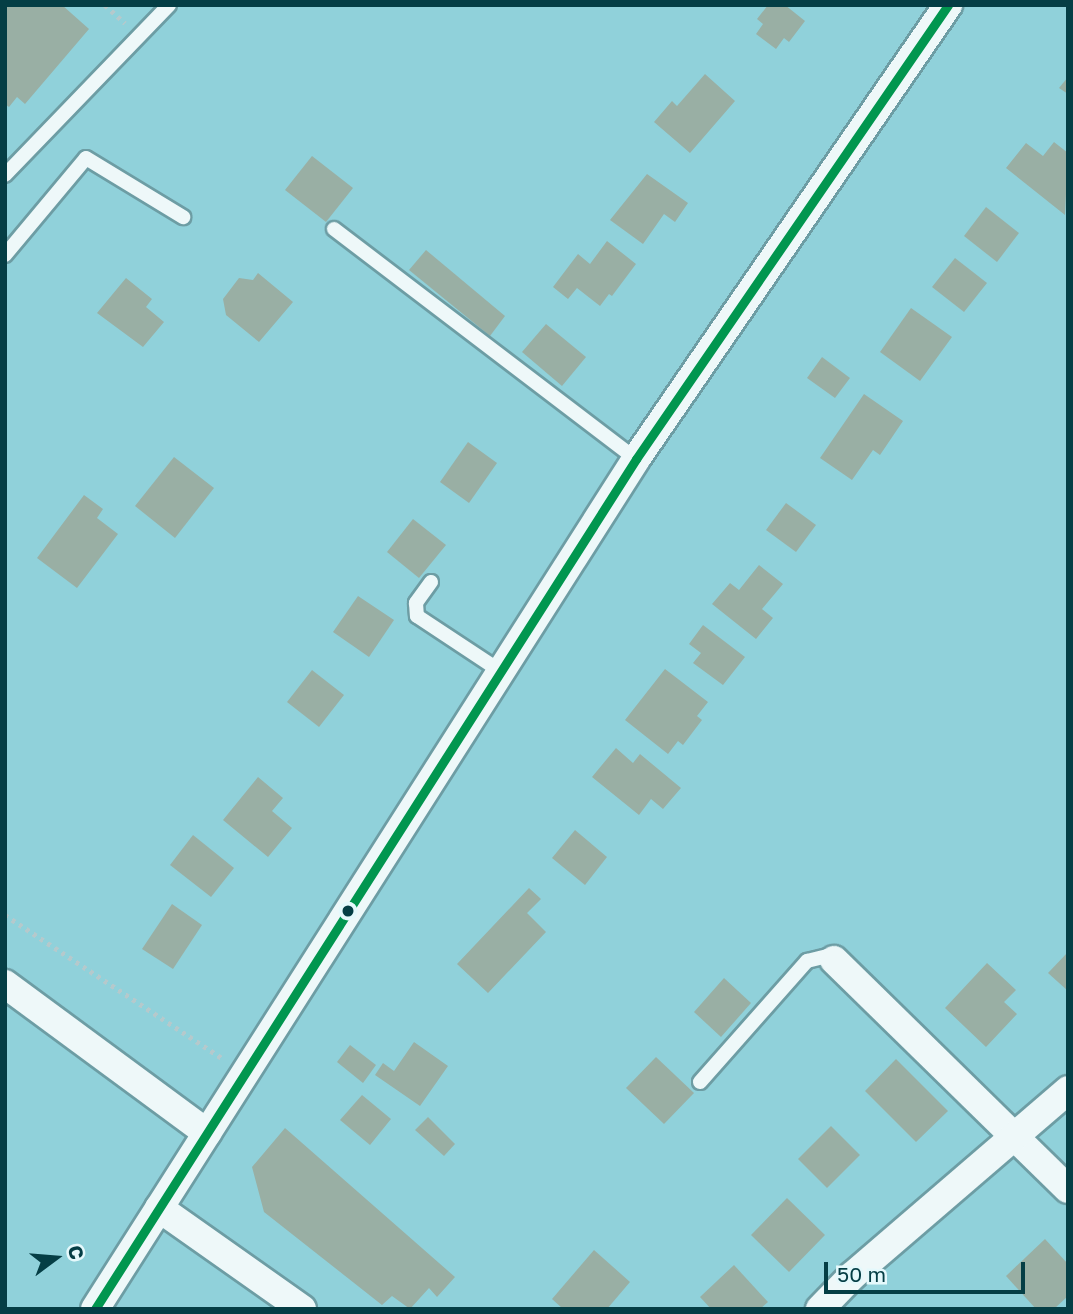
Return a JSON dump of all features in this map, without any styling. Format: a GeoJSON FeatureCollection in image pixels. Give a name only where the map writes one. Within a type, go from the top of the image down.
{"type":"FeatureCollection","features":[{"type":"Feature","properties":{"kind":"street"},"geometry":{"type":"LineString","coordinates":[[95,1309],[636,458],[948,5]]}},
{"type":"Feature","properties":{"kind":"street"},"geometry":{"type":"LineString","coordinates":[[834,960],[1068,1189]]}},
{"type":"Feature","properties":{"kind":"street"},"geometry":{"type":"LineString","coordinates":[[5,984],[207,1133]]}},
{"type":"Feature","properties":{"kind":"street"},"geometry":{"type":"LineString","coordinates":[[820,1309],[852,1276],[1016,1139],[1068,1090]]}},
{"type":"Feature","properties":{"kind":"street"},"geometry":{"type":"LineString","coordinates":[[159,1208],[302,1309]]}},
{"type":"Feature","properties":{"kind":"lane"},"geometry":{"type":"LineString","coordinates":[[5,175],[169,5]]}},
{"type":"Feature","properties":{"kind":"lane"},"geometry":{"type":"LineString","coordinates":[[5,256],[86,158],[183,217]]}},
{"type":"Feature","properties":{"kind":"lane"},"geometry":{"type":"LineString","coordinates":[[334,229],[636,458]]}},
{"type":"Feature","properties":{"kind":"lane"},"geometry":{"type":"LineString","coordinates":[[431,582],[416,603],[417,615],[500,671]]}},
{"type":"Feature","properties":{"kind":"lane"},"geometry":{"type":"LineString","coordinates":[[700,1082],[807,961],[827,956],[834,960]]}},
{"type":"Feature","properties":{"kind":"path"},"geometry":{"type":"LineString","coordinates":[[5,915],[244,1073]]}},
{"type":"Feature","properties":{"kind":"building"},"geometry":{"type":"Polygon","coordinates":[[[5,5],[62,5],[89,29],[25,104],[17,97],[9,107],[5,104],[5,5]]]}},
{"type":"Feature","properties":{"kind":"building"},"geometry":{"type":"Polygon","coordinates":[[[768,5],[785,5],[805,21],[789,42],[784,38],[776,49],[756,34],[763,24],[757,19],[768,5]]]}},
{"type":"Feature","properties":{"kind":"building"},"geometry":{"type":"Polygon","coordinates":[[[705,74],[735,101],[690,153],[654,122],[672,101],[677,106],[705,74]]]}},
{"type":"Feature","properties":{"kind":"building"},"geometry":{"type":"Polygon","coordinates":[[[1068,77],[1068,94],[1059,88],[1068,77]]]}},
{"type":"Feature","properties":{"kind":"building"},"geometry":{"type":"Polygon","coordinates":[[[1054,142],[1068,153],[1065,215],[1006,168],[1026,143],[1043,156],[1054,142]]]}},
{"type":"Feature","properties":{"kind":"building"},"geometry":{"type":"Polygon","coordinates":[[[312,156],[353,188],[326,222],[285,190],[312,156]]]}},
{"type":"Feature","properties":{"kind":"building"},"geometry":{"type":"Polygon","coordinates":[[[647,174],[688,203],[675,222],[664,214],[643,244],[610,220],[647,174]]]}},
{"type":"Feature","properties":{"kind":"building"},"geometry":{"type":"Polygon","coordinates":[[[986,207],[1019,233],[997,262],[964,236],[986,207]]]}},
{"type":"Feature","properties":{"kind":"building"},"geometry":{"type":"Polygon","coordinates":[[[607,241],[636,264],[612,296],[609,294],[600,306],[577,288],[568,299],[553,287],[578,254],[590,264],[607,241]]]}},
{"type":"Feature","properties":{"kind":"building"},"geometry":{"type":"Polygon","coordinates":[[[426,250],[505,316],[490,336],[409,270],[426,250]]]}},
{"type":"Feature","properties":{"kind":"building"},"geometry":{"type":"Polygon","coordinates":[[[955,258],[987,283],[964,312],[932,287],[955,258]]]}},
{"type":"Feature","properties":{"kind":"building"},"geometry":{"type":"Polygon","coordinates":[[[258,273],[293,302],[259,342],[226,315],[223,299],[239,278],[253,280],[258,273]]]}},
{"type":"Feature","properties":{"kind":"building"},"geometry":{"type":"Polygon","coordinates":[[[126,278],[152,299],[146,307],[164,322],[143,347],[97,313],[126,278]]]}},
{"type":"Feature","properties":{"kind":"building"},"geometry":{"type":"Polygon","coordinates":[[[911,308],[952,337],[920,381],[880,352],[911,308]]]}},
{"type":"Feature","properties":{"kind":"building"},"geometry":{"type":"Polygon","coordinates":[[[546,324],[586,357],[562,386],[522,352],[546,324]]]}},
{"type":"Feature","properties":{"kind":"building"},"geometry":{"type":"Polygon","coordinates":[[[822,357],[850,378],[835,398],[807,378],[822,357]]]}},
{"type":"Feature","properties":{"kind":"building"},"geometry":{"type":"Polygon","coordinates":[[[864,394],[903,421],[880,455],[873,450],[852,480],[820,458],[864,394]]]}},
{"type":"Feature","properties":{"kind":"building"},"geometry":{"type":"Polygon","coordinates":[[[468,442],[497,463],[469,503],[440,482],[468,442]]]}},
{"type":"Feature","properties":{"kind":"building"},"geometry":{"type":"Polygon","coordinates":[[[174,457],[214,488],[175,538],[135,506],[174,457]]]}},
{"type":"Feature","properties":{"kind":"building"},"geometry":{"type":"Polygon","coordinates":[[[84,495],[103,509],[97,518],[118,534],[77,588],[37,558],[84,495]]]}},
{"type":"Feature","properties":{"kind":"building"},"geometry":{"type":"Polygon","coordinates":[[[786,503],[816,525],[796,552],[766,530],[786,503]]]}},
{"type":"Feature","properties":{"kind":"building"},"geometry":{"type":"Polygon","coordinates":[[[413,519],[446,545],[419,578],[387,552],[413,519]]]}},
{"type":"Feature","properties":{"kind":"building"},"geometry":{"type":"Polygon","coordinates":[[[759,565],[783,584],[762,609],[773,618],[756,639],[712,604],[730,583],[739,590],[759,565]]]}},
{"type":"Feature","properties":{"kind":"building"},"geometry":{"type":"Polygon","coordinates":[[[358,596],[394,620],[369,657],[333,632],[358,596]]]}},
{"type":"Feature","properties":{"kind":"building"},"geometry":{"type":"Polygon","coordinates":[[[703,625],[745,657],[723,685],[693,663],[701,653],[689,644],[703,625]]]}},
{"type":"Feature","properties":{"kind":"building"},"geometry":{"type":"Polygon","coordinates":[[[665,669],[708,702],[697,716],[702,720],[683,745],[678,741],[668,754],[625,720],[665,669]]]}},
{"type":"Feature","properties":{"kind":"building"},"geometry":{"type":"Polygon","coordinates":[[[312,670],[344,695],[319,727],[287,702],[312,670]]]}},
{"type":"Feature","properties":{"kind":"building"},"geometry":{"type":"Polygon","coordinates":[[[616,748],[633,763],[640,754],[681,788],[663,809],[651,799],[639,815],[592,777],[616,748]]]}},
{"type":"Feature","properties":{"kind":"building"},"geometry":{"type":"Polygon","coordinates":[[[258,777],[283,798],[272,811],[292,828],[268,857],[223,820],[258,777]]]}},
{"type":"Feature","properties":{"kind":"building"},"geometry":{"type":"Polygon","coordinates":[[[575,830],[607,857],[585,885],[552,858],[575,830]]]}},
{"type":"Feature","properties":{"kind":"building"},"geometry":{"type":"Polygon","coordinates":[[[193,835],[234,868],[211,897],[170,865],[193,835]]]}},
{"type":"Feature","properties":{"kind":"building"},"geometry":{"type":"Polygon","coordinates":[[[529,888],[541,899],[527,913],[546,932],[488,993],[457,964],[529,888]]]}},
{"type":"Feature","properties":{"kind":"building"},"geometry":{"type":"Polygon","coordinates":[[[172,904],[202,925],[173,969],[142,949],[172,904]]]}},
{"type":"Feature","properties":{"kind":"building"},"geometry":{"type":"Polygon","coordinates":[[[1068,952],[1068,991],[1048,973],[1068,952]]]}},
{"type":"Feature","properties":{"kind":"building"},"geometry":{"type":"Polygon","coordinates":[[[987,963],[1016,990],[1004,1002],[1017,1014],[986,1047],[945,1008],[987,963]]]}},
{"type":"Feature","properties":{"kind":"building"},"geometry":{"type":"Polygon","coordinates":[[[724,978],[751,1003],[721,1037],[694,1012],[724,978]]]}},
{"type":"Feature","properties":{"kind":"building"},"geometry":{"type":"Polygon","coordinates":[[[414,1042],[448,1066],[420,1106],[375,1075],[383,1063],[394,1071],[414,1042]]]}},
{"type":"Feature","properties":{"kind":"building"},"geometry":{"type":"Polygon","coordinates":[[[350,1045],[376,1065],[363,1083],[337,1062],[350,1045]]]}},
{"type":"Feature","properties":{"kind":"building"},"geometry":{"type":"Polygon","coordinates":[[[656,1057],[694,1093],[664,1124],[626,1088],[656,1057]]]}},
{"type":"Feature","properties":{"kind":"building"},"geometry":{"type":"Polygon","coordinates":[[[896,1059],[948,1111],[916,1142],[865,1091],[896,1059]]]}},
{"type":"Feature","properties":{"kind":"building"},"geometry":{"type":"Polygon","coordinates":[[[362,1095],[391,1119],[370,1145],[340,1120],[362,1095]]]}},
{"type":"Feature","properties":{"kind":"building"},"geometry":{"type":"Polygon","coordinates":[[[428,1117],[455,1144],[444,1156],[415,1130],[428,1117]]]}},
{"type":"Feature","properties":{"kind":"building"},"geometry":{"type":"Polygon","coordinates":[[[831,1126],[860,1155],[827,1188],[798,1159],[831,1126]]]}},
{"type":"Feature","properties":{"kind":"building"},"geometry":{"type":"Polygon","coordinates":[[[285,1128],[455,1277],[437,1297],[429,1288],[410,1309],[392,1296],[382,1305],[264,1212],[252,1167],[285,1128]]]}},
{"type":"Feature","properties":{"kind":"building"},"geometry":{"type":"Polygon","coordinates":[[[787,1198],[825,1235],[789,1272],[751,1235],[787,1198]]]}},
{"type":"Feature","properties":{"kind":"building"},"geometry":{"type":"Polygon","coordinates":[[[1045,1239],[1068,1264],[1068,1296],[1054,1309],[1036,1309],[1006,1276],[1045,1239]]]}},
{"type":"Feature","properties":{"kind":"building"},"geometry":{"type":"Polygon","coordinates":[[[594,1250],[630,1282],[607,1309],[563,1309],[552,1299],[594,1250]]]}},
{"type":"Feature","properties":{"kind":"building"},"geometry":{"type":"Polygon","coordinates":[[[734,1265],[768,1302],[760,1309],[711,1309],[700,1297],[734,1265]]]}},
{"type":"Feature","properties":{"kind":"transit line"},"geometry":{"type":"LineString","coordinates":[[95,1309],[636,459],[948,5]]}}]}
